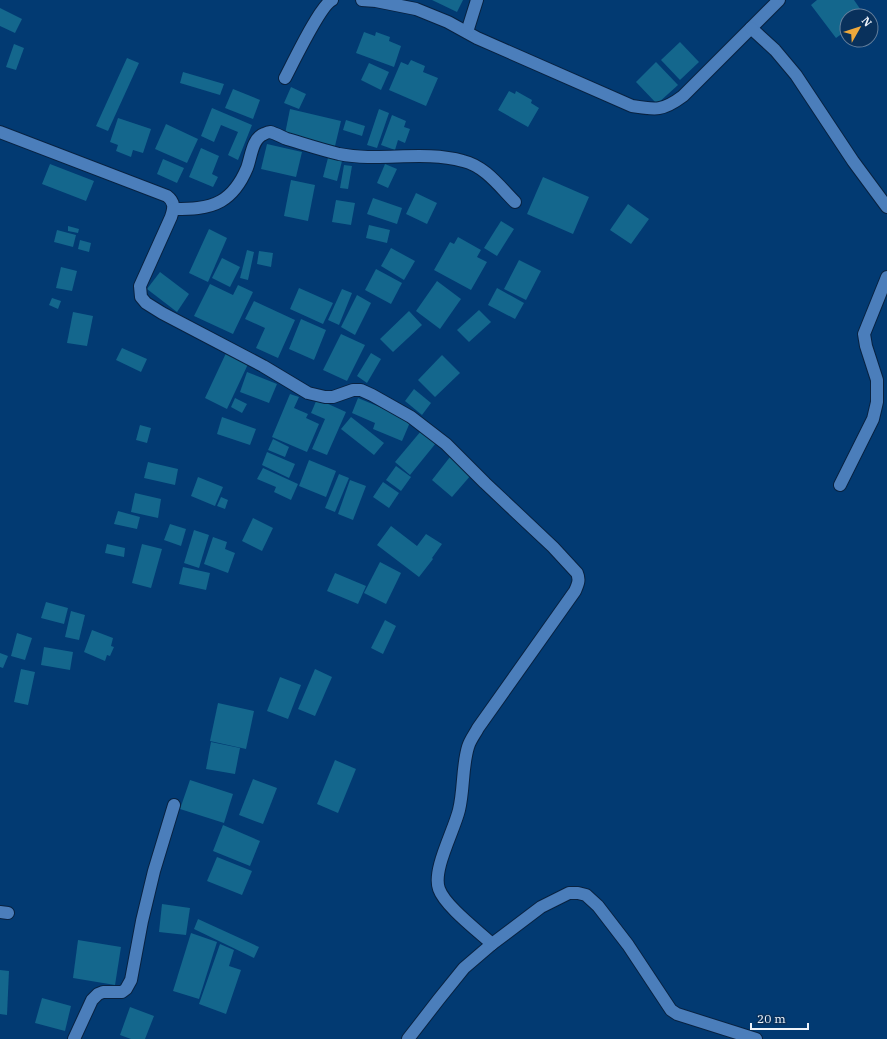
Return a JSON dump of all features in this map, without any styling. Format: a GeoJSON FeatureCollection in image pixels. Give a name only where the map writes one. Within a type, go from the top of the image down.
{"type":"FeatureCollection","features":[{"type":"Feature","properties":{"kind":"street"},"geometry":{"type":"LineString","coordinates":[[285,78],[311,28],[326,5],[332,0]]}},
{"type":"Feature","properties":{"kind":"street"},"geometry":{"type":"LineString","coordinates":[[362,0],[376,1],[416,9],[448,22],[477,38],[632,106],[654,110],[666,107],[683,96],[780,0]]}},
{"type":"Feature","properties":{"kind":"street"},"geometry":{"type":"LineString","coordinates":[[467,32],[477,0]]}},
{"type":"Feature","properties":{"kind":"street"},"geometry":{"type":"LineString","coordinates":[[751,28],[775,50],[796,75],[853,161],[887,207]]}},
{"type":"Feature","properties":{"kind":"street"},"geometry":{"type":"LineString","coordinates":[[0,132],[167,196],[171,199],[174,203],[174,209],[140,286],[141,297],[146,303],[162,313],[263,366],[308,393],[325,397],[333,397],[353,390],[361,390],[411,417],[446,444],[577,572],[579,578],[575,591],[478,728],[468,745],[459,811],[438,872],[438,888],[443,898],[492,944]]}},
{"type":"Feature","properties":{"kind":"street"},"geometry":{"type":"LineString","coordinates":[[174,209],[198,208],[221,201],[232,193],[246,169],[253,146],[258,137],[270,132],[288,139],[340,154],[444,158],[464,161],[477,167],[486,174],[514,202]]}},
{"type":"Feature","properties":{"kind":"street"},"geometry":{"type":"LineString","coordinates":[[840,485],[873,419],[877,402],[876,380],[864,334],[887,277]]}},
{"type":"Feature","properties":{"kind":"street"},"geometry":{"type":"LineString","coordinates":[[74,1039],[87,1009],[95,997],[104,992],[122,992],[126,989],[131,980],[142,921],[154,871],[174,805]]}},
{"type":"Feature","properties":{"kind":"street"},"geometry":{"type":"LineString","coordinates":[[408,1039],[438,999],[464,968],[492,944],[541,907],[569,893],[578,893],[586,896],[598,906],[628,945],[672,1010],[677,1014],[756,1039]]}},
{"type":"Feature","properties":{"kind":"building"},"geometry":{"type":"Polygon","coordinates":[[[432,0],[463,0],[457,12],[432,0]]]}},
{"type":"Feature","properties":{"kind":"building"},"geometry":{"type":"Polygon","coordinates":[[[817,0],[854,0],[860,8],[839,8],[839,36],[836,38],[811,5],[817,0]]]}},
{"type":"Feature","properties":{"kind":"building"},"geometry":{"type":"Polygon","coordinates":[[[0,8],[22,19],[15,33],[0,26],[0,8]]]}},
{"type":"Feature","properties":{"kind":"building"},"geometry":{"type":"Polygon","coordinates":[[[364,32],[375,36],[376,32],[390,37],[389,41],[401,46],[394,67],[356,53],[364,32]]]}},
{"type":"Feature","properties":{"kind":"building"},"geometry":{"type":"Polygon","coordinates":[[[680,42],[699,62],[680,80],[661,60],[680,42]]]}},
{"type":"Feature","properties":{"kind":"building"},"geometry":{"type":"Polygon","coordinates":[[[14,44],[24,48],[16,70],[6,67],[14,44]]]}},
{"type":"Feature","properties":{"kind":"building"},"geometry":{"type":"Polygon","coordinates":[[[127,58],[139,63],[108,131],[96,126],[127,58]]]}},
{"type":"Feature","properties":{"kind":"building"},"geometry":{"type":"Polygon","coordinates":[[[411,60],[425,66],[423,72],[438,78],[426,106],[389,90],[401,62],[408,65],[411,60]]]}},
{"type":"Feature","properties":{"kind":"building"},"geometry":{"type":"Polygon","coordinates":[[[656,62],[678,85],[657,104],[636,82],[656,62]]]}},
{"type":"Feature","properties":{"kind":"building"},"geometry":{"type":"Polygon","coordinates":[[[369,63],[389,72],[381,90],[361,80],[369,63]]]}},
{"type":"Feature","properties":{"kind":"building"},"geometry":{"type":"Polygon","coordinates":[[[183,72],[224,84],[220,95],[180,83],[183,72]]]}},
{"type":"Feature","properties":{"kind":"building"},"geometry":{"type":"Polygon","coordinates":[[[291,87],[306,94],[299,109],[284,103],[291,87]]]}},
{"type":"Feature","properties":{"kind":"building"},"geometry":{"type":"Polygon","coordinates":[[[233,89],[260,100],[253,119],[225,108],[233,89]]]}},
{"type":"Feature","properties":{"kind":"building"},"geometry":{"type":"Polygon","coordinates":[[[509,91],[515,94],[516,91],[532,100],[531,103],[539,108],[528,127],[498,110],[509,91]]]}},
{"type":"Feature","properties":{"kind":"building"},"geometry":{"type":"Polygon","coordinates":[[[212,108],[252,125],[238,160],[228,155],[238,132],[221,125],[214,142],[201,136],[212,108]]]}},
{"type":"Feature","properties":{"kind":"building"},"geometry":{"type":"Polygon","coordinates":[[[290,109],[341,121],[335,146],[285,134],[290,109]]]}},
{"type":"Feature","properties":{"kind":"building"},"geometry":{"type":"Polygon","coordinates":[[[379,109],[389,113],[377,148],[367,145],[379,109]]]}},
{"type":"Feature","properties":{"kind":"building"},"geometry":{"type":"Polygon","coordinates":[[[392,115],[406,121],[404,127],[410,129],[405,143],[398,140],[395,150],[381,145],[392,115]]]}},
{"type":"Feature","properties":{"kind":"building"},"geometry":{"type":"Polygon","coordinates":[[[118,118],[151,129],[143,153],[133,150],[131,157],[116,151],[118,145],[110,142],[118,118]]]}},
{"type":"Feature","properties":{"kind":"building"},"geometry":{"type":"Polygon","coordinates":[[[346,120],[365,126],[362,136],[343,130],[346,120]]]}},
{"type":"Feature","properties":{"kind":"building"},"geometry":{"type":"Polygon","coordinates":[[[166,124],[198,139],[187,163],[155,149],[166,124]]]}},
{"type":"Feature","properties":{"kind":"building"},"geometry":{"type":"Polygon","coordinates":[[[267,144],[302,152],[296,177],[261,169],[267,144]]]}},
{"type":"Feature","properties":{"kind":"building"},"geometry":{"type":"Polygon","coordinates":[[[201,148],[219,156],[212,174],[218,177],[213,187],[189,177],[201,148]]]}},
{"type":"Feature","properties":{"kind":"building"},"geometry":{"type":"Polygon","coordinates":[[[329,154],[343,157],[337,181],[323,177],[329,154]]]}},
{"type":"Feature","properties":{"kind":"building"},"geometry":{"type":"Polygon","coordinates":[[[163,159],[184,168],[177,183],[157,174],[163,159]]]}},
{"type":"Feature","properties":{"kind":"building"},"geometry":{"type":"Polygon","coordinates":[[[50,164],[94,181],[86,201],[42,184],[50,164]]]}},
{"type":"Feature","properties":{"kind":"building"},"geometry":{"type":"Polygon","coordinates":[[[385,164],[397,169],[388,188],[377,183],[385,164]]]}},
{"type":"Feature","properties":{"kind":"building"},"geometry":{"type":"Polygon","coordinates":[[[344,165],[352,166],[348,189],[340,188],[344,165]]]}},
{"type":"Feature","properties":{"kind":"building"},"geometry":{"type":"Polygon","coordinates":[[[543,177],[589,197],[573,234],[527,214],[543,177]]]}},
{"type":"Feature","properties":{"kind":"building"},"geometry":{"type":"Polygon","coordinates":[[[291,180],[315,185],[308,221],[284,216],[291,180]]]}},
{"type":"Feature","properties":{"kind":"building"},"geometry":{"type":"Polygon","coordinates":[[[416,193],[437,203],[427,224],[406,214],[416,193]]]}},
{"type":"Feature","properties":{"kind":"building"},"geometry":{"type":"Polygon","coordinates":[[[373,198],[402,208],[397,224],[367,214],[373,198]]]}},
{"type":"Feature","properties":{"kind":"building"},"geometry":{"type":"Polygon","coordinates":[[[336,200],[355,203],[351,225],[332,222],[336,200]]]}},
{"type":"Feature","properties":{"kind":"building"},"geometry":{"type":"Polygon","coordinates":[[[628,204],[649,219],[631,244],[610,230],[628,204]]]}},
{"type":"Feature","properties":{"kind":"building"},"geometry":{"type":"Polygon","coordinates":[[[501,221],[514,229],[497,256],[484,248],[501,221]]]}},
{"type":"Feature","properties":{"kind":"building"},"geometry":{"type":"Polygon","coordinates":[[[369,225],[390,230],[387,243],[366,238],[369,225]]]}},
{"type":"Feature","properties":{"kind":"building"},"geometry":{"type":"Polygon","coordinates":[[[68,226],[79,229],[78,233],[68,231],[68,226]]]}},
{"type":"Feature","properties":{"kind":"building"},"geometry":{"type":"Polygon","coordinates":[[[209,229],[227,238],[208,282],[189,273],[209,229]]]}},
{"type":"Feature","properties":{"kind":"building"},"geometry":{"type":"Polygon","coordinates":[[[57,230],[76,235],[73,247],[54,242],[57,230]]]}},
{"type":"Feature","properties":{"kind":"building"},"geometry":{"type":"Polygon","coordinates":[[[458,237],[481,250],[477,257],[487,262],[471,290],[434,270],[450,242],[454,244],[458,237]]]}},
{"type":"Feature","properties":{"kind":"building"},"geometry":{"type":"Polygon","coordinates":[[[80,240],[91,243],[89,252],[78,249],[80,240]]]}},
{"type":"Feature","properties":{"kind":"building"},"geometry":{"type":"Polygon","coordinates":[[[391,248],[415,261],[404,280],[381,266],[391,248]]]}},
{"type":"Feature","properties":{"kind":"building"},"geometry":{"type":"Polygon","coordinates":[[[247,250],[254,252],[248,280],[240,278],[247,250]]]}},
{"type":"Feature","properties":{"kind":"building"},"geometry":{"type":"Polygon","coordinates":[[[259,251],[273,253],[271,267],[257,264],[259,251]]]}},
{"type":"Feature","properties":{"kind":"building"},"geometry":{"type":"Polygon","coordinates":[[[222,258],[240,267],[230,287],[212,278],[222,258]]]}},
{"type":"Feature","properties":{"kind":"building"},"geometry":{"type":"Polygon","coordinates":[[[519,260],[541,271],[526,300],[504,289],[519,260]]]}},
{"type":"Feature","properties":{"kind":"building"},"geometry":{"type":"Polygon","coordinates":[[[61,267],[77,271],[72,291],[56,288],[61,267]]]}},
{"type":"Feature","properties":{"kind":"building"},"geometry":{"type":"Polygon","coordinates":[[[376,269],[402,283],[391,304],[365,290],[376,269]]]}},
{"type":"Feature","properties":{"kind":"building"},"geometry":{"type":"Polygon","coordinates":[[[160,272],[189,294],[177,312],[147,289],[160,272]]]}},
{"type":"Feature","properties":{"kind":"building"},"geometry":{"type":"Polygon","coordinates":[[[437,281],[461,299],[440,329],[416,311],[437,281]]]}},
{"type":"Feature","properties":{"kind":"building"},"geometry":{"type":"Polygon","coordinates":[[[210,284],[233,295],[238,285],[253,292],[233,334],[194,316],[210,284]]]}},
{"type":"Feature","properties":{"kind":"building"},"geometry":{"type":"Polygon","coordinates":[[[299,288],[333,303],[323,324],[290,309],[299,288]]]}},
{"type":"Feature","properties":{"kind":"building"},"geometry":{"type":"Polygon","coordinates":[[[497,288],[524,303],[515,319],[488,305],[497,288]]]}},
{"type":"Feature","properties":{"kind":"building"},"geometry":{"type":"Polygon","coordinates":[[[342,289],[352,293],[339,325],[328,320],[342,289]]]}},
{"type":"Feature","properties":{"kind":"building"},"geometry":{"type":"Polygon","coordinates":[[[357,295],[371,303],[355,335],[341,327],[357,295]]]}},
{"type":"Feature","properties":{"kind":"building"},"geometry":{"type":"Polygon","coordinates":[[[52,298],[61,301],[58,309],[49,305],[52,298]]]}},
{"type":"Feature","properties":{"kind":"building"},"geometry":{"type":"Polygon","coordinates":[[[254,301],[295,320],[278,358],[256,348],[265,328],[245,319],[254,301]]]}},
{"type":"Feature","properties":{"kind":"building"},"geometry":{"type":"Polygon","coordinates":[[[479,310],[491,322],[469,342],[457,330],[479,310]]]}},
{"type":"Feature","properties":{"kind":"building"},"geometry":{"type":"Polygon","coordinates":[[[409,311],[422,325],[393,352],[380,339],[409,311]]]}},
{"type":"Feature","properties":{"kind":"building"},"geometry":{"type":"Polygon","coordinates":[[[73,312],[93,316],[87,346],[67,343],[73,312]]]}},
{"type":"Feature","properties":{"kind":"building"},"geometry":{"type":"Polygon","coordinates":[[[301,319],[326,330],[314,360],[289,349],[301,319]]]}},
{"type":"Feature","properties":{"kind":"building"},"geometry":{"type":"Polygon","coordinates":[[[341,334],[365,345],[347,381],[323,370],[341,334]]]}},
{"type":"Feature","properties":{"kind":"building"},"geometry":{"type":"Polygon","coordinates":[[[122,348],[147,359],[141,372],[116,360],[122,348]]]}},
{"type":"Feature","properties":{"kind":"building"},"geometry":{"type":"Polygon","coordinates":[[[227,351],[249,362],[227,409],[205,398],[227,351]]]}},
{"type":"Feature","properties":{"kind":"building"},"geometry":{"type":"Polygon","coordinates":[[[371,353],[381,359],[367,383],[357,376],[371,353]]]}},
{"type":"Feature","properties":{"kind":"building"},"geometry":{"type":"Polygon","coordinates":[[[442,355],[460,373],[435,397],[418,380],[442,355]]]}},
{"type":"Feature","properties":{"kind":"building"},"geometry":{"type":"Polygon","coordinates":[[[247,372],[277,384],[269,403],[240,392],[247,372]]]}},
{"type":"Feature","properties":{"kind":"building"},"geometry":{"type":"Polygon","coordinates":[[[414,389],[431,403],[422,415],[405,401],[414,389]]]}},
{"type":"Feature","properties":{"kind":"building"},"geometry":{"type":"Polygon","coordinates":[[[290,394],[299,397],[294,408],[308,414],[306,418],[319,424],[307,452],[272,437],[290,394]]]}},
{"type":"Feature","properties":{"kind":"building"},"geometry":{"type":"Polygon","coordinates":[[[235,398],[247,404],[242,413],[231,407],[235,398]]]}},
{"type":"Feature","properties":{"kind":"building"},"geometry":{"type":"Polygon","coordinates":[[[358,398],[411,420],[402,441],[373,429],[375,423],[352,413],[358,398]]]}},
{"type":"Feature","properties":{"kind":"building"},"geometry":{"type":"Polygon","coordinates":[[[317,399],[346,412],[327,455],[312,449],[325,419],[311,413],[317,399]]]}},
{"type":"Feature","properties":{"kind":"building"},"geometry":{"type":"Polygon","coordinates":[[[222,417],[256,429],[250,445],[217,434],[222,417]]]}},
{"type":"Feature","properties":{"kind":"building"},"geometry":{"type":"Polygon","coordinates":[[[351,417],[384,443],[374,455],[341,429],[351,417]]]}},
{"type":"Feature","properties":{"kind":"building"},"geometry":{"type":"Polygon","coordinates":[[[140,425],[151,428],[147,443],[136,440],[140,425]]]}},
{"type":"Feature","properties":{"kind":"building"},"geometry":{"type":"Polygon","coordinates":[[[421,431],[436,443],[410,475],[395,462],[421,431]]]}},
{"type":"Feature","properties":{"kind":"building"},"geometry":{"type":"Polygon","coordinates":[[[273,439],[289,447],[285,457],[268,450],[273,439]]]}},
{"type":"Feature","properties":{"kind":"building"},"geometry":{"type":"Polygon","coordinates":[[[267,452],[295,464],[289,478],[262,465],[267,452]]]}},
{"type":"Feature","properties":{"kind":"building"},"geometry":{"type":"Polygon","coordinates":[[[450,457],[471,475],[452,497],[432,480],[450,457]]]}},
{"type":"Feature","properties":{"kind":"building"},"geometry":{"type":"Polygon","coordinates":[[[309,460],[336,471],[326,497],[299,486],[309,460]]]}},
{"type":"Feature","properties":{"kind":"building"},"geometry":{"type":"Polygon","coordinates":[[[148,462],[178,469],[175,485],[144,478],[148,462]]]}},
{"type":"Feature","properties":{"kind":"building"},"geometry":{"type":"Polygon","coordinates":[[[396,466],[411,477],[401,491],[386,480],[396,466]]]}},
{"type":"Feature","properties":{"kind":"building"},"geometry":{"type":"Polygon","coordinates":[[[263,468],[298,484],[291,500],[274,492],[276,487],[257,479],[263,468]]]}},
{"type":"Feature","properties":{"kind":"building"},"geometry":{"type":"Polygon","coordinates":[[[339,474],[349,478],[335,512],[325,508],[339,474]]]}},
{"type":"Feature","properties":{"kind":"building"},"geometry":{"type":"Polygon","coordinates":[[[198,477],[223,487],[215,506],[191,496],[198,477]]]}},
{"type":"Feature","properties":{"kind":"building"},"geometry":{"type":"Polygon","coordinates":[[[350,480],[366,486],[353,520],[338,514],[350,480]]]}},
{"type":"Feature","properties":{"kind":"building"},"geometry":{"type":"Polygon","coordinates":[[[383,482],[399,493],[389,508],[373,497],[383,482]]]}},
{"type":"Feature","properties":{"kind":"building"},"geometry":{"type":"Polygon","coordinates":[[[135,493],[161,499],[158,518],[131,512],[135,493]]]}},
{"type":"Feature","properties":{"kind":"building"},"geometry":{"type":"Polygon","coordinates":[[[221,497],[228,500],[225,509],[217,506],[221,497]]]}},
{"type":"Feature","properties":{"kind":"building"},"geometry":{"type":"Polygon","coordinates":[[[118,511],[140,517],[137,529],[114,524],[118,511]]]}},
{"type":"Feature","properties":{"kind":"building"},"geometry":{"type":"Polygon","coordinates":[[[253,518],[273,528],[262,551],[242,541],[253,518]]]}},
{"type":"Feature","properties":{"kind":"building"},"geometry":{"type":"Polygon","coordinates":[[[170,524],[186,529],[181,546],[164,540],[170,524]]]}},
{"type":"Feature","properties":{"kind":"building"},"geometry":{"type":"Polygon","coordinates":[[[391,526],[417,546],[426,534],[442,544],[419,577],[377,545],[391,526]]]}},
{"type":"Feature","properties":{"kind":"building"},"geometry":{"type":"Polygon","coordinates":[[[194,530],[209,535],[199,568],[184,563],[194,530]]]}},
{"type":"Feature","properties":{"kind":"building"},"geometry":{"type":"Polygon","coordinates":[[[213,537],[227,542],[225,549],[235,553],[228,573],[204,564],[213,537]]]}},
{"type":"Feature","properties":{"kind":"building"},"geometry":{"type":"Polygon","coordinates":[[[107,544],[125,548],[124,557],[105,553],[107,544]]]}},
{"type":"Feature","properties":{"kind":"building"},"geometry":{"type":"Polygon","coordinates":[[[142,544],[162,549],[151,588],[132,583],[142,544]]]}},
{"type":"Feature","properties":{"kind":"building"},"geometry":{"type":"Polygon","coordinates":[[[380,562],[401,573],[386,604],[364,593],[380,562]]]}},
{"type":"Feature","properties":{"kind":"building"},"geometry":{"type":"Polygon","coordinates":[[[183,567],[210,573],[206,590],[179,584],[183,567]]]}},
{"type":"Feature","properties":{"kind":"building"},"geometry":{"type":"Polygon","coordinates":[[[335,573],[366,586],[358,604],[327,591],[335,573]]]}},
{"type":"Feature","properties":{"kind":"building"},"geometry":{"type":"Polygon","coordinates":[[[46,602],[68,608],[64,624],[41,618],[46,602]]]}},
{"type":"Feature","properties":{"kind":"building"},"geometry":{"type":"Polygon","coordinates":[[[71,611],[85,615],[79,640],[65,637],[71,611]]]}},
{"type":"Feature","properties":{"kind":"building"},"geometry":{"type":"Polygon","coordinates":[[[385,620],[396,626],[383,654],[371,648],[385,620]]]}},
{"type":"Feature","properties":{"kind":"building"},"geometry":{"type":"Polygon","coordinates":[[[92,630],[113,638],[111,646],[114,647],[110,656],[107,655],[105,661],[84,652],[92,630]]]}},
{"type":"Feature","properties":{"kind":"building"},"geometry":{"type":"Polygon","coordinates":[[[17,633],[32,638],[25,660],[11,656],[17,633]]]}},
{"type":"Feature","properties":{"kind":"building"},"geometry":{"type":"Polygon","coordinates":[[[44,647],[73,652],[70,670],[41,665],[44,647]]]}},
{"type":"Feature","properties":{"kind":"building"},"geometry":{"type":"Polygon","coordinates":[[[0,653],[8,656],[3,668],[0,667],[0,653]]]}},
{"type":"Feature","properties":{"kind":"building"},"geometry":{"type":"Polygon","coordinates":[[[21,669],[35,672],[28,705],[14,702],[21,669]]]}},
{"type":"Feature","properties":{"kind":"building"},"geometry":{"type":"Polygon","coordinates":[[[315,669],[332,677],[315,716],[298,709],[315,669]]]}},
{"type":"Feature","properties":{"kind":"building"},"geometry":{"type":"Polygon","coordinates":[[[280,677],[301,685],[288,719],[267,711],[280,677]]]}},
{"type":"Feature","properties":{"kind":"building"},"geometry":{"type":"Polygon","coordinates":[[[218,703],[254,711],[246,749],[210,741],[218,703]]]}},
{"type":"Feature","properties":{"kind":"building"},"geometry":{"type":"Polygon","coordinates":[[[211,742],[240,748],[235,774],[206,769],[211,742]]]}},
{"type":"Feature","properties":{"kind":"building"},"geometry":{"type":"Polygon","coordinates":[[[335,760],[356,769],[338,813],[317,804],[335,760]]]}},
{"type":"Feature","properties":{"kind":"building"},"geometry":{"type":"Polygon","coordinates":[[[253,779],[277,788],[263,824],[239,815],[253,779]]]}},
{"type":"Feature","properties":{"kind":"building"},"geometry":{"type":"Polygon","coordinates":[[[190,780],[233,794],[224,823],[180,809],[190,780]]]}},
{"type":"Feature","properties":{"kind":"building"},"geometry":{"type":"Polygon","coordinates":[[[223,825],[260,841],[250,866],[213,851],[223,825]]]}},
{"type":"Feature","properties":{"kind":"building"},"geometry":{"type":"Polygon","coordinates":[[[217,857],[252,871],[242,895],[207,881],[217,857]]]}},
{"type":"Feature","properties":{"kind":"building"},"geometry":{"type":"Polygon","coordinates":[[[162,904],[190,908],[186,935],[159,932],[162,904]]]}},
{"type":"Feature","properties":{"kind":"building"},"geometry":{"type":"Polygon","coordinates":[[[198,919],[259,947],[254,958],[194,929],[198,919]]]}},
{"type":"Feature","properties":{"kind":"building"},"geometry":{"type":"Polygon","coordinates":[[[191,933],[217,942],[199,999],[173,991],[191,933]]]}},
{"type":"Feature","properties":{"kind":"building"},"geometry":{"type":"Polygon","coordinates":[[[78,940],[121,947],[115,985],[73,978],[78,940]]]}},
{"type":"Feature","properties":{"kind":"building"},"geometry":{"type":"Polygon","coordinates":[[[220,944],[234,950],[229,966],[241,970],[226,1014],[199,1004],[220,944]]]}},
{"type":"Feature","properties":{"kind":"building"},"geometry":{"type":"Polygon","coordinates":[[[0,970],[9,971],[7,1015],[0,1014],[0,970]]]}},
{"type":"Feature","properties":{"kind":"building"},"geometry":{"type":"Polygon","coordinates":[[[42,998],[71,1006],[65,1031],[35,1023],[42,998]]]}},
{"type":"Feature","properties":{"kind":"building"},"geometry":{"type":"Polygon","coordinates":[[[130,1007],[154,1016],[145,1039],[131,1039],[120,1035],[130,1007]]]}}]}
